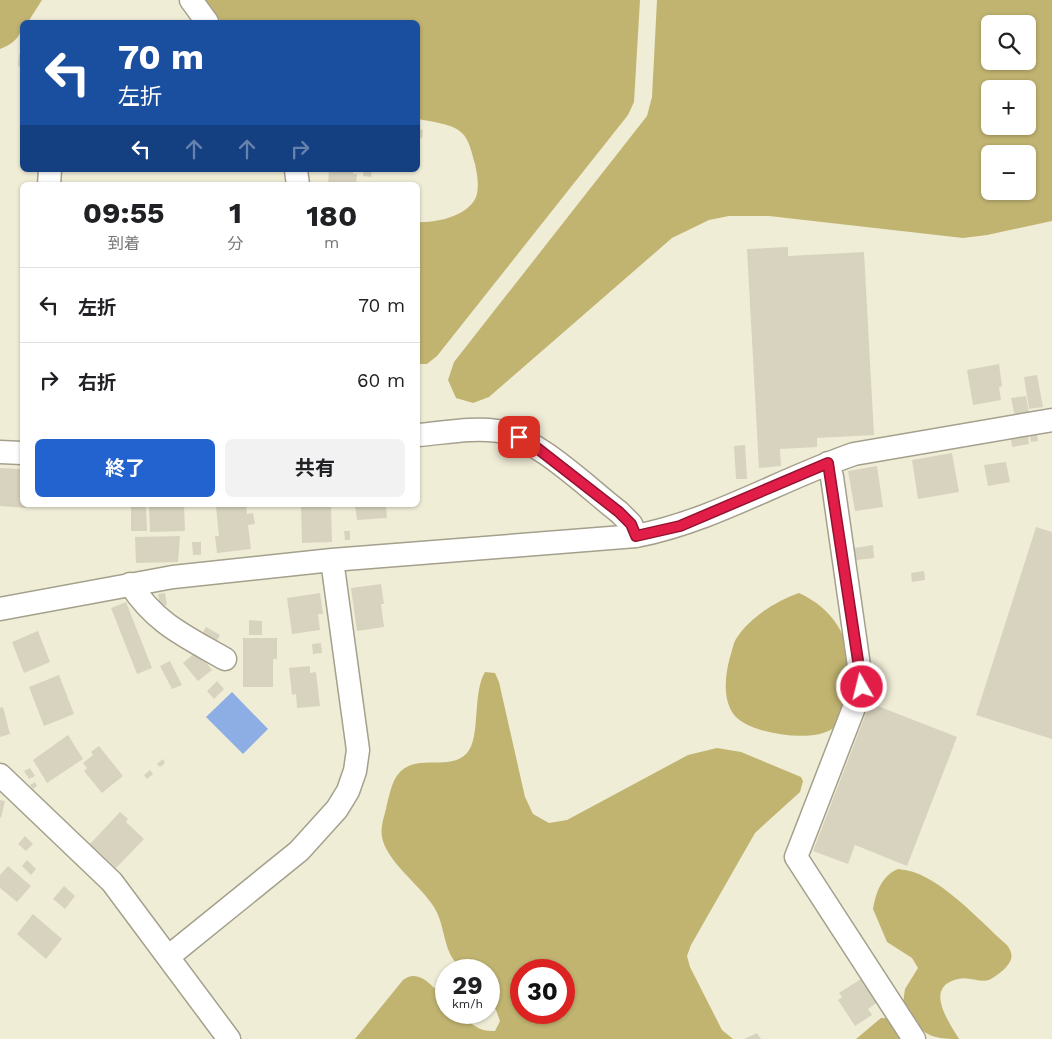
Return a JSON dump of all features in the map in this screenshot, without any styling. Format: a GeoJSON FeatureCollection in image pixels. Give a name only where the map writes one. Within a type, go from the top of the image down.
{"type":"FeatureCollection","features":[{"type":"Feature","properties":{"kind":"street"},"geometry":{"type":"LineString","coordinates":[[191,0],[206,20]]}},
{"type":"Feature","properties":{"kind":"street"},"geometry":{"type":"LineString","coordinates":[[0,609],[130,584],[332,560],[636,536],[680,526],[828,463],[854,454],[1052,420]]}},
{"type":"Feature","properties":{"kind":"street"},"geometry":{"type":"LineString","coordinates":[[420,435],[477,430],[498,431],[519,437],[537,448],[619,512],[631,524],[636,536]]}},
{"type":"Feature","properties":{"kind":"street"},"geometry":{"type":"LineString","coordinates":[[0,452],[20,453]]}},
{"type":"Feature","properties":{"kind":"street"},"geometry":{"type":"LineString","coordinates":[[828,463],[862,687],[796,857],[914,1039]]}},
{"type":"Feature","properties":{"kind":"street"},"geometry":{"type":"LineString","coordinates":[[168,957],[298,851],[337,809],[348,791],[355,771],[358,750],[332,560]]}},
{"type":"Feature","properties":{"kind":"street"},"geometry":{"type":"LineString","coordinates":[[130,584],[143,604],[167,626],[225,659]]}},
{"type":"Feature","properties":{"kind":"street"},"geometry":{"type":"LineString","coordinates":[[0,775],[112,882],[230,1039]]}},
{"type":"Feature","properties":{"kind":"shaded area"},"geometry":{"type":"Polygon","coordinates":[[[0,0],[42,0],[29,20],[20,20],[20,32],[16,39],[0,49],[0,0]]]}},
{"type":"Feature","properties":{"kind":"shaded area"},"geometry":{"type":"Polygon","coordinates":[[[205,0],[640,0],[634,102],[628,115],[437,356],[427,364],[420,364],[420,222],[452,217],[460,213],[473,202],[478,186],[475,164],[464,135],[448,125],[420,119],[420,20],[220,20],[205,0]]]}},
{"type":"Feature","properties":{"kind":"shaded area"},"geometry":{"type":"Polygon","coordinates":[[[657,0],[1052,0],[1052,221],[987,235],[963,238],[769,216],[729,216],[709,220],[672,238],[489,397],[473,403],[456,398],[448,380],[454,362],[647,116],[652,97],[657,0]]]}},
{"type":"Feature","properties":{"kind":"shaded area"},"geometry":{"type":"Polygon","coordinates":[[[799,593],[827,612],[837,624],[849,653],[851,669],[846,703],[835,727],[822,733],[796,736],[767,732],[743,722],[731,710],[726,695],[726,688],[730,657],[735,641],[741,631],[764,611],[799,593]]]}},
{"type":"Feature","properties":{"kind":"shaded area"},"geometry":{"type":"Polygon","coordinates":[[[485,672],[495,673],[499,682],[525,797],[533,814],[549,823],[567,820],[688,755],[717,748],[741,752],[801,777],[803,781],[800,792],[755,833],[691,945],[687,956],[690,967],[722,1030],[733,1039],[355,1039],[403,980],[415,976],[435,988],[435,1024],[473,1024],[484,1030],[495,1031],[500,1024],[500,959],[453,959],[434,907],[390,855],[382,837],[383,820],[390,791],[400,772],[416,764],[452,761],[467,753],[474,737],[479,691],[485,672]]]}},
{"type":"Feature","properties":{"kind":"shaded area"},"geometry":{"type":"Polygon","coordinates":[[[898,869],[913,872],[942,887],[1007,945],[1011,953],[1011,960],[1007,966],[989,980],[958,979],[948,983],[942,989],[940,997],[945,1015],[959,1039],[947,1039],[925,1032],[903,1003],[905,989],[918,968],[912,958],[887,942],[873,909],[883,881],[898,869]]]}},
{"type":"Feature","properties":{"kind":"shaded area"},"geometry":{"type":"Polygon","coordinates":[[[881,1018],[888,1018],[902,1039],[856,1039],[881,1018]]]}},
{"type":"Feature","properties":{"kind":"water"},"geometry":{"type":"Polygon","coordinates":[[[232,692],[268,729],[243,754],[206,717],[232,692]]]}},
{"type":"Feature","properties":{"kind":"building"},"geometry":{"type":"Polygon","coordinates":[[[19,54],[20,66],[18,66],[19,54]]]}},
{"type":"Feature","properties":{"kind":"building"},"geometry":{"type":"Polygon","coordinates":[[[420,129],[423,130],[422,138],[420,138],[420,129]]]}},
{"type":"Feature","properties":{"kind":"building"},"geometry":{"type":"Polygon","coordinates":[[[329,172],[353,172],[353,174],[357,174],[356,182],[328,182],[329,172]]]}},
{"type":"Feature","properties":{"kind":"building"},"geometry":{"type":"Polygon","coordinates":[[[364,172],[372,172],[371,177],[363,176],[364,172]]]}},
{"type":"Feature","properties":{"kind":"building"},"geometry":{"type":"Polygon","coordinates":[[[788,247],[788,256],[864,252],[874,435],[817,438],[817,447],[780,449],[781,466],[759,468],[747,249],[788,247]]]}},
{"type":"Feature","properties":{"kind":"building"},"geometry":{"type":"Polygon","coordinates":[[[999,364],[1002,386],[999,387],[1001,400],[973,405],[967,370],[999,364]]]}},
{"type":"Feature","properties":{"kind":"building"},"geometry":{"type":"Polygon","coordinates":[[[1037,375],[1043,407],[1029,409],[1024,377],[1037,375]]]}},
{"type":"Feature","properties":{"kind":"building"},"geometry":{"type":"Polygon","coordinates":[[[1026,396],[1029,414],[1015,417],[1011,398],[1026,396]]]}},
{"type":"Feature","properties":{"kind":"building"},"geometry":{"type":"Polygon","coordinates":[[[1028,435],[1029,444],[1012,447],[1011,438],[1028,435]]]}},
{"type":"Feature","properties":{"kind":"building"},"geometry":{"type":"Polygon","coordinates":[[[1037,435],[1038,441],[1031,442],[1030,436],[1037,435]]]}},
{"type":"Feature","properties":{"kind":"building"},"geometry":{"type":"Polygon","coordinates":[[[745,445],[747,479],[736,479],[734,446],[745,445]]]}},
{"type":"Feature","properties":{"kind":"building"},"geometry":{"type":"Polygon","coordinates":[[[952,453],[959,492],[918,499],[912,460],[952,453]]]}},
{"type":"Feature","properties":{"kind":"building"},"geometry":{"type":"Polygon","coordinates":[[[1006,462],[1010,482],[988,486],[984,465],[1006,462]]]}},
{"type":"Feature","properties":{"kind":"building"},"geometry":{"type":"Polygon","coordinates":[[[877,466],[883,507],[855,511],[848,471],[877,466]]]}},
{"type":"Feature","properties":{"kind":"building"},"geometry":{"type":"Polygon","coordinates":[[[0,468],[20,469],[20,507],[26,508],[0,506],[0,468]]]}},
{"type":"Feature","properties":{"kind":"building"},"geometry":{"type":"Polygon","coordinates":[[[131,507],[146,507],[147,531],[131,531],[131,507]]]}},
{"type":"Feature","properties":{"kind":"building"},"geometry":{"type":"Polygon","coordinates":[[[149,507],[184,507],[185,531],[150,532],[149,507]]]}},
{"type":"Feature","properties":{"kind":"building"},"geometry":{"type":"Polygon","coordinates":[[[216,507],[246,507],[247,514],[253,513],[255,524],[248,525],[251,549],[217,553],[215,536],[219,536],[216,507]]]}},
{"type":"Feature","properties":{"kind":"building"},"geometry":{"type":"Polygon","coordinates":[[[301,507],[331,507],[332,542],[302,543],[301,507]]]}},
{"type":"Feature","properties":{"kind":"building"},"geometry":{"type":"Polygon","coordinates":[[[355,507],[386,507],[387,518],[357,520],[355,507]]]}},
{"type":"Feature","properties":{"kind":"building"},"geometry":{"type":"Polygon","coordinates":[[[1036,527],[1052,532],[1052,739],[976,715],[1036,527]]]}},
{"type":"Feature","properties":{"kind":"building"},"geometry":{"type":"Polygon","coordinates":[[[344,531],[350,531],[350,540],[345,540],[344,531]]]}},
{"type":"Feature","properties":{"kind":"building"},"geometry":{"type":"Polygon","coordinates":[[[180,536],[178,562],[136,563],[135,537],[180,536]]]}},
{"type":"Feature","properties":{"kind":"building"},"geometry":{"type":"Polygon","coordinates":[[[192,542],[201,542],[201,555],[193,555],[192,542]]]}},
{"type":"Feature","properties":{"kind":"building"},"geometry":{"type":"Polygon","coordinates":[[[873,545],[874,558],[856,560],[854,548],[873,545]]]}},
{"type":"Feature","properties":{"kind":"building"},"geometry":{"type":"Polygon","coordinates":[[[924,571],[925,580],[912,582],[911,573],[924,571]]]}},
{"type":"Feature","properties":{"kind":"building"},"geometry":{"type":"Polygon","coordinates":[[[381,584],[384,604],[381,604],[384,627],[357,631],[351,588],[381,584]]]}},
{"type":"Feature","properties":{"kind":"building"},"geometry":{"type":"Polygon","coordinates":[[[165,593],[167,605],[160,606],[158,594],[165,593]]]}},
{"type":"Feature","properties":{"kind":"building"},"geometry":{"type":"Polygon","coordinates":[[[320,593],[323,614],[318,614],[320,630],[292,634],[287,598],[320,593]]]}},
{"type":"Feature","properties":{"kind":"building"},"geometry":{"type":"Polygon","coordinates":[[[126,602],[152,668],[137,674],[111,608],[126,602]]]}},
{"type":"Feature","properties":{"kind":"building"},"geometry":{"type":"Polygon","coordinates":[[[249,620],[262,621],[262,635],[249,635],[249,620]]]}},
{"type":"Feature","properties":{"kind":"building"},"geometry":{"type":"Polygon","coordinates":[[[206,627],[220,635],[215,644],[201,636],[206,627]]]}},
{"type":"Feature","properties":{"kind":"building"},"geometry":{"type":"Polygon","coordinates":[[[38,631],[50,662],[24,673],[12,642],[38,631]]]}},
{"type":"Feature","properties":{"kind":"building"},"geometry":{"type":"Polygon","coordinates":[[[243,638],[277,638],[277,659],[273,659],[273,687],[243,687],[243,638]]]}},
{"type":"Feature","properties":{"kind":"building"},"geometry":{"type":"Polygon","coordinates":[[[321,643],[322,653],[313,654],[312,644],[321,643]]]}},
{"type":"Feature","properties":{"kind":"building"},"geometry":{"type":"Polygon","coordinates":[[[197,651],[212,670],[198,681],[183,663],[197,651]]]}},
{"type":"Feature","properties":{"kind":"building"},"geometry":{"type":"Polygon","coordinates":[[[170,661],[182,685],[172,689],[160,666],[170,661]]]}},
{"type":"Feature","properties":{"kind":"building"},"geometry":{"type":"Polygon","coordinates":[[[310,666],[310,673],[316,672],[320,706],[297,708],[296,694],[292,695],[289,668],[310,666]]]}},
{"type":"Feature","properties":{"kind":"building"},"geometry":{"type":"Polygon","coordinates":[[[59,675],[74,714],[44,726],[29,687],[59,675]]]}},
{"type":"Feature","properties":{"kind":"building"},"geometry":{"type":"Polygon","coordinates":[[[217,681],[224,689],[214,699],[207,691],[217,681]]]}},
{"type":"Feature","properties":{"kind":"building"},"geometry":{"type":"Polygon","coordinates":[[[870,703],[957,737],[907,866],[855,845],[848,864],[813,851],[870,703]]]}},
{"type":"Feature","properties":{"kind":"building"},"geometry":{"type":"Polygon","coordinates":[[[3,707],[10,734],[0,737],[0,708],[3,707]]]}},
{"type":"Feature","properties":{"kind":"building"},"geometry":{"type":"Polygon","coordinates":[[[68,735],[83,759],[47,783],[33,760],[68,735]]]}},
{"type":"Feature","properties":{"kind":"building"},"geometry":{"type":"Polygon","coordinates":[[[99,746],[123,776],[102,793],[84,771],[87,768],[83,763],[93,755],[91,752],[99,746]]]}},
{"type":"Feature","properties":{"kind":"building"},"geometry":{"type":"Polygon","coordinates":[[[163,759],[165,763],[160,767],[157,764],[163,759]]]}},
{"type":"Feature","properties":{"kind":"building"},"geometry":{"type":"Polygon","coordinates":[[[30,768],[35,776],[29,779],[24,771],[30,768]]]}},
{"type":"Feature","properties":{"kind":"building"},"geometry":{"type":"Polygon","coordinates":[[[150,770],[153,774],[147,779],[144,775],[150,770]]]}},
{"type":"Feature","properties":{"kind":"building"},"geometry":{"type":"Polygon","coordinates":[[[35,782],[37,786],[33,789],[30,785],[35,782]]]}},
{"type":"Feature","properties":{"kind":"building"},"geometry":{"type":"Polygon","coordinates":[[[0,800],[5,801],[1,818],[0,817],[0,800]]]}},
{"type":"Feature","properties":{"kind":"building"},"geometry":{"type":"Polygon","coordinates":[[[120,812],[128,819],[126,822],[144,839],[116,868],[90,844],[120,812]]]}},
{"type":"Feature","properties":{"kind":"building"},"geometry":{"type":"Polygon","coordinates":[[[25,836],[33,844],[26,851],[18,844],[25,836]]]}},
{"type":"Feature","properties":{"kind":"building"},"geometry":{"type":"Polygon","coordinates":[[[27,860],[36,869],[31,875],[22,866],[27,860]]]}},
{"type":"Feature","properties":{"kind":"building"},"geometry":{"type":"Polygon","coordinates":[[[8,866],[31,886],[17,902],[0,888],[0,875],[8,866]]]}},
{"type":"Feature","properties":{"kind":"building"},"geometry":{"type":"Polygon","coordinates":[[[64,886],[75,896],[65,909],[53,899],[64,886]]]}},
{"type":"Feature","properties":{"kind":"building"},"geometry":{"type":"Polygon","coordinates":[[[33,914],[62,939],[46,959],[17,934],[33,914]]]}},
{"type":"Feature","properties":{"kind":"building"},"geometry":{"type":"Polygon","coordinates":[[[864,977],[879,1001],[868,1009],[872,1015],[855,1026],[838,1000],[842,997],[839,993],[864,977]]]}},
{"type":"Feature","properties":{"kind":"building"},"geometry":{"type":"Polygon","coordinates":[[[757,1033],[761,1039],[744,1039],[757,1033]]]}},
{"type":"Feature","properties":{"kind":"route"},"geometry":{"type":"LineString","coordinates":[[519,437],[537,448],[619,512],[631,524],[636,536],[680,526],[828,463],[832,477],[862,687]]}}]}
